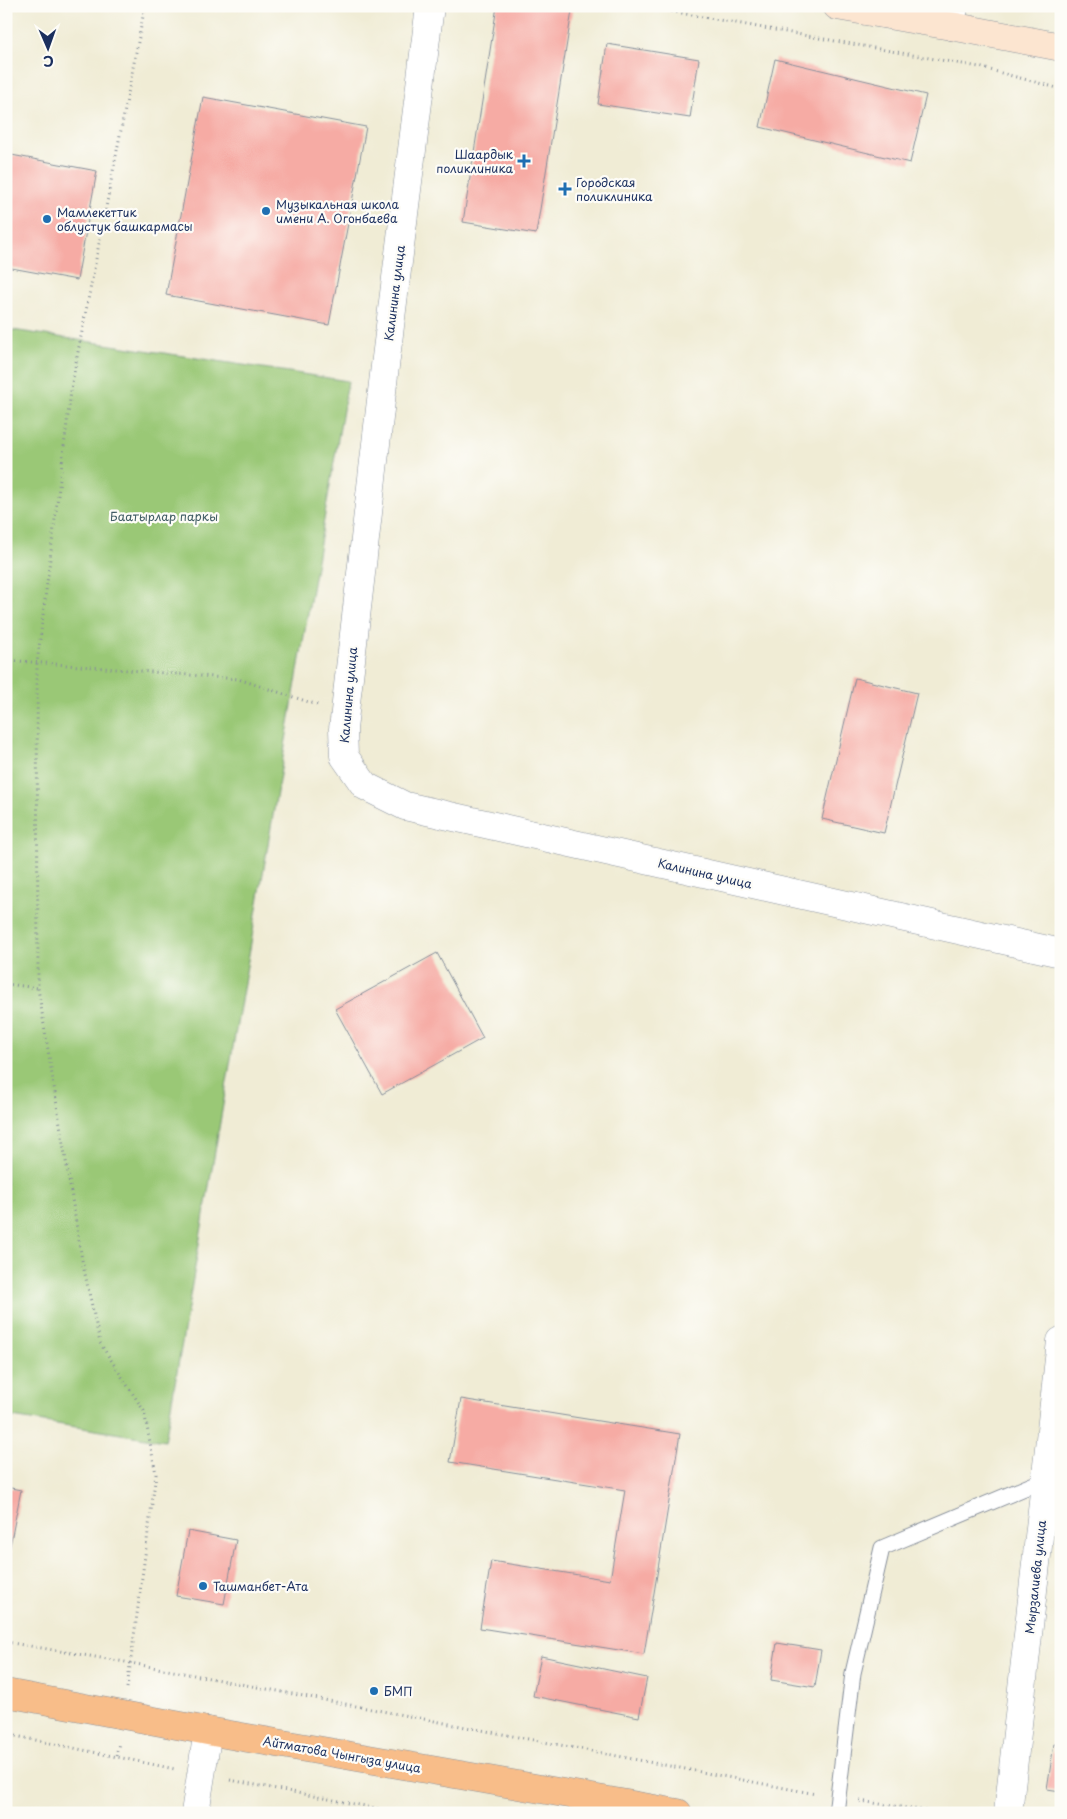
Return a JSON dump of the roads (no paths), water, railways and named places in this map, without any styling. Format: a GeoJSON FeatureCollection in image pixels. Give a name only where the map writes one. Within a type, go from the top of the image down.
{"type":"FeatureCollection","features":[{"type":"Feature","properties":{"kind":"highway","name":"Айтматова Чынгыза улица"},"geometry":{"type":"LineString","coordinates":[[6,1693],[208,1731],[678,1813]]}},
{"type":"Feature","properties":{"kind":"street","name":"Калинина улица"},"geometry":{"type":"LineString","coordinates":[[430,6],[385,366],[343,729],[344,756],[365,786],[405,806],[1061,953]]}},
{"type":"Feature","properties":{"kind":"street"},"geometry":{"type":"LineString","coordinates":[[836,6],[952,16],[1061,47]]}},
{"type":"Feature","properties":{"kind":"street","name":"Мырзалиева улица"},"geometry":{"type":"LineString","coordinates":[[1008,1813],[1059,1378],[1061,1341]]}},
{"type":"Feature","properties":{"kind":"street"},"geometry":{"type":"LineString","coordinates":[[195,1813],[208,1731]]}},
{"type":"Feature","properties":{"kind":"lane"},"geometry":{"type":"LineString","coordinates":[[837,1805],[853,1673],[882,1548],[1046,1479]]}},
{"type":"Feature","properties":{"kind":"place","name":"Шаардык поликлиника"},"geometry":{"type":"Point","coordinates":[524,161]}},
{"type":"Feature","properties":{"kind":"place","name":"Городская поликлиника"},"geometry":{"type":"Point","coordinates":[565,189]}},
{"type":"Feature","properties":{"kind":"place","name":"Музыкальная школа имени А. Огонбаева"},"geometry":{"type":"Point","coordinates":[266,211]}},
{"type":"Feature","properties":{"kind":"place","name":"Мамлекеттик облустук башкармасы"},"geometry":{"type":"Point","coordinates":[47,219]}},
{"type":"Feature","properties":{"kind":"place","name":"Ташманбет-Ата"},"geometry":{"type":"Point","coordinates":[203,1586]}},
{"type":"Feature","properties":{"kind":"place","name":"БМП"},"geometry":{"type":"Point","coordinates":[374,1691]}},
{"type":"Feature","properties":{"kind":"park label","name":"Баатырлар паркы"},"geometry":{"type":"Point","coordinates":[164,516]}}]}
